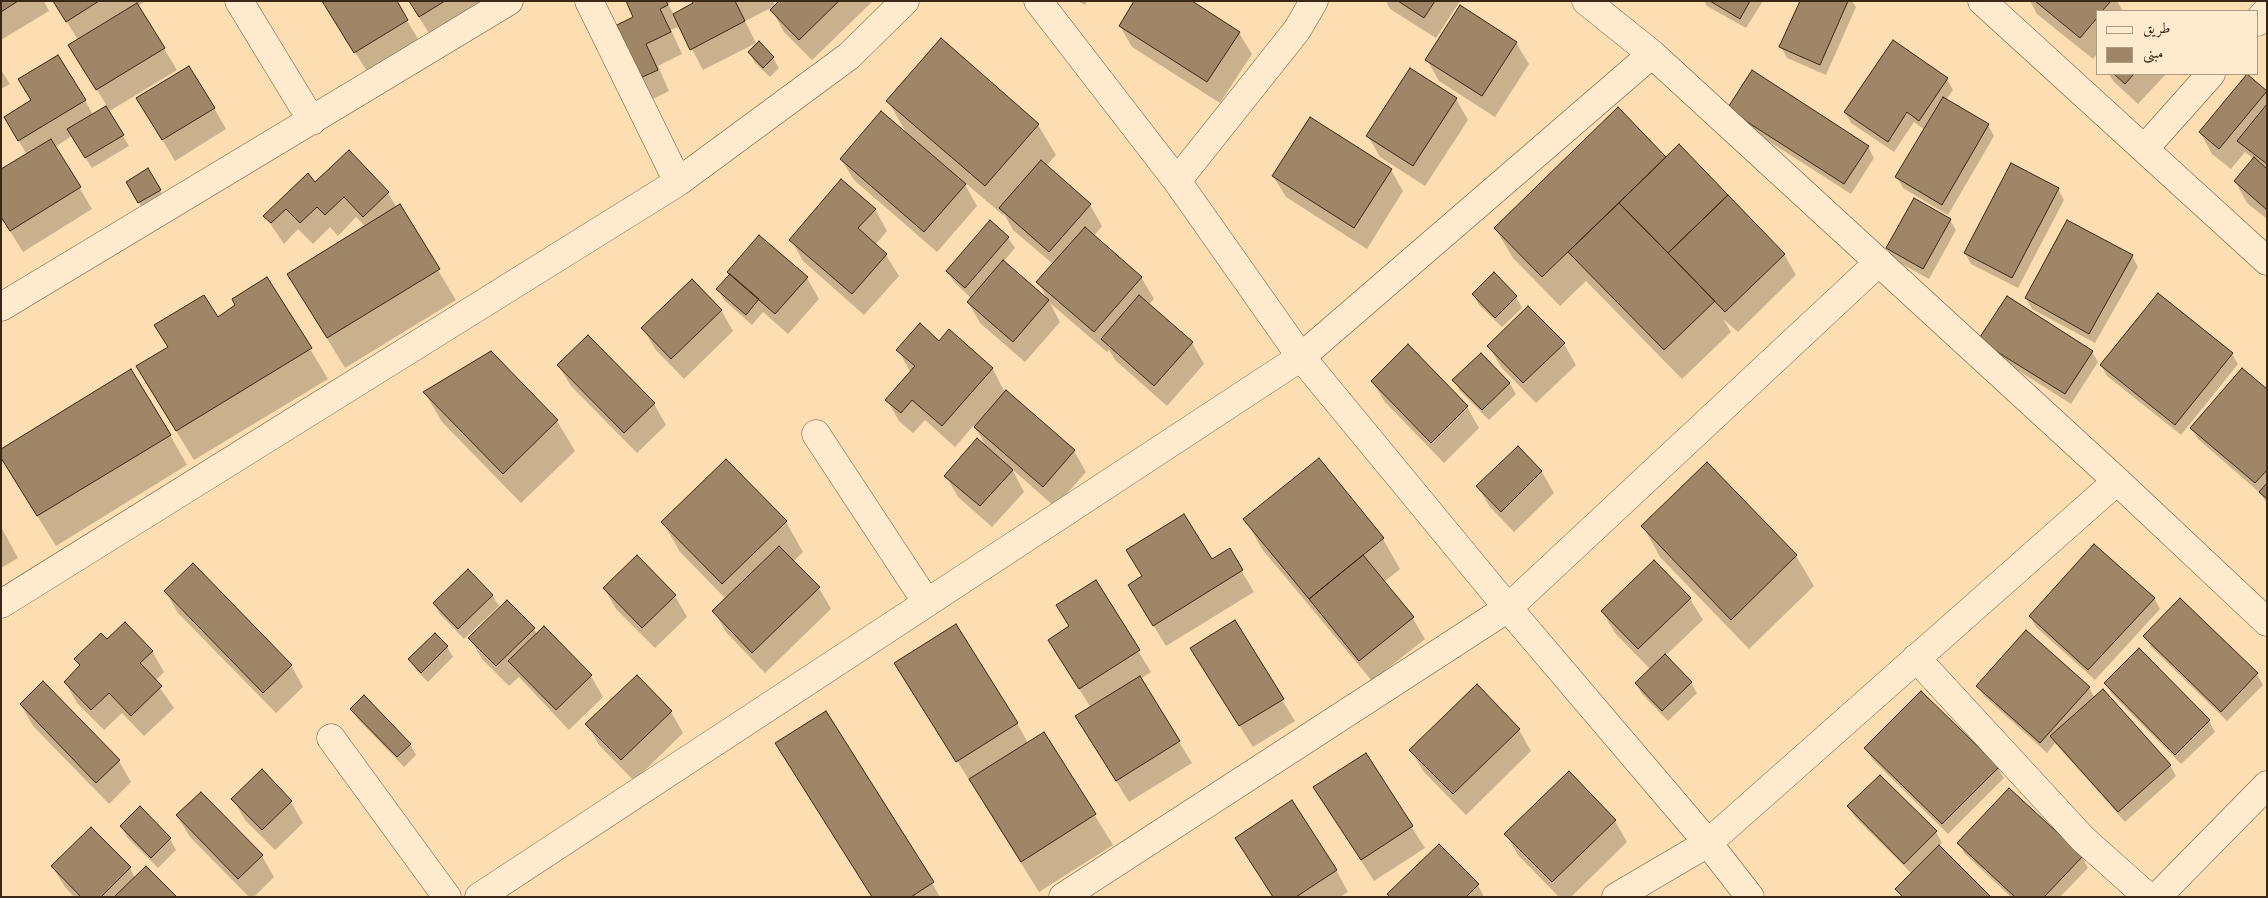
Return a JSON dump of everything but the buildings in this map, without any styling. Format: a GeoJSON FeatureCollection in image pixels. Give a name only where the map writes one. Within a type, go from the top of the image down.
{"type":"FeatureCollection","features":[{"type":"Feature","properties":{"kind":"street"},"geometry":{"type":"LineString","coordinates":[[239,1],[312,121]]}},
{"type":"Feature","properties":{"kind":"street"},"geometry":{"type":"LineString","coordinates":[[1,307],[509,1]]}},
{"type":"Feature","properties":{"kind":"street"},"geometry":{"type":"LineString","coordinates":[[589,1],[678,182]]}},
{"type":"Feature","properties":{"kind":"street"},"geometry":{"type":"LineString","coordinates":[[1,604],[678,182],[849,56],[904,1]]}},
{"type":"Feature","properties":{"kind":"street"},"geometry":{"type":"LineString","coordinates":[[1038,1],[1177,181],[1301,356],[1508,608],[1708,843],[1750,897]]}},
{"type":"Feature","properties":{"kind":"street"},"geometry":{"type":"LineString","coordinates":[[1177,181],[1297,30],[1314,1]]}},
{"type":"Feature","properties":{"kind":"street"},"geometry":{"type":"LineString","coordinates":[[1586,1],[1652,54],[2117,481],[2267,622]]}},
{"type":"Feature","properties":{"kind":"street"},"geometry":{"type":"LineString","coordinates":[[1982,1],[2267,261]]}},
{"type":"Feature","properties":{"kind":"street"},"geometry":{"type":"LineString","coordinates":[[2258,21],[2267,11]]}},
{"type":"Feature","properties":{"kind":"street"},"geometry":{"type":"LineString","coordinates":[[480,897],[1301,356],[1652,54]]}},
{"type":"Feature","properties":{"kind":"street"},"geometry":{"type":"LineString","coordinates":[[2145,148],[2210,75]]}},
{"type":"Feature","properties":{"kind":"street"},"geometry":{"type":"LineString","coordinates":[[1063,897],[1508,608],[1879,262]]}},
{"type":"Feature","properties":{"kind":"street"},"geometry":{"type":"LineString","coordinates":[[816,434],[927,603]]}},
{"type":"Feature","properties":{"kind":"street"},"geometry":{"type":"LineString","coordinates":[[1616,897],[1708,843],[2117,481]]}},
{"type":"Feature","properties":{"kind":"street"},"geometry":{"type":"LineString","coordinates":[[1916,658],[2083,839],[2148,897]]}},
{"type":"Feature","properties":{"kind":"street"},"geometry":{"type":"LineString","coordinates":[[331,738],[447,897]]}},
{"type":"Feature","properties":{"kind":"street"},"geometry":{"type":"LineString","coordinates":[[2157,897],[2267,786]]}}]}
